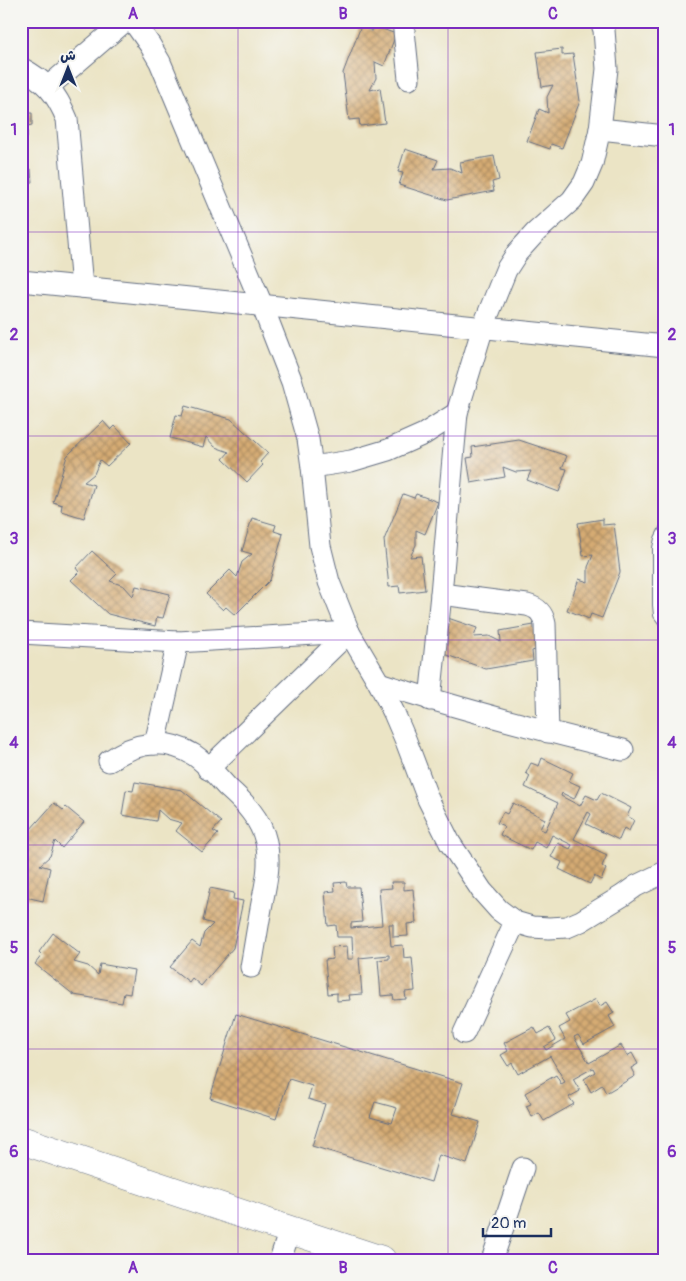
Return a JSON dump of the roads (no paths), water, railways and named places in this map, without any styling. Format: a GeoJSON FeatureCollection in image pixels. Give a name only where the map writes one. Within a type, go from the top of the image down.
{"type":"FeatureCollection","features":[{"type":"Feature","properties":{"kind":"main road"},"geometry":{"type":"LineString","coordinates":[[21,1140],[382,1260]]}},
{"type":"Feature","properties":{"kind":"street"},"geometry":{"type":"LineString","coordinates":[[48,87],[125,21]]}},
{"type":"Feature","properties":{"kind":"street"},"geometry":{"type":"LineString","coordinates":[[133,21],[160,62],[262,305],[292,382],[308,439],[320,546],[329,582],[349,632],[379,684],[400,727],[428,799],[450,843],[482,891],[499,910],[515,922],[532,927],[567,927],[581,921],[636,886],[665,872]]}},
{"type":"Feature","properties":{"kind":"street"},"geometry":{"type":"LineString","coordinates":[[403,21],[409,78]]}},
{"type":"Feature","properties":{"kind":"street"},"geometry":{"type":"LineString","coordinates":[[430,700],[457,413],[483,327],[506,270],[517,252],[572,200],[584,183],[592,164],[600,129],[607,69],[604,30],[601,21]]}},
{"type":"Feature","properties":{"kind":"street"},"geometry":{"type":"LineString","coordinates":[[21,68],[34,75],[48,87],[59,102],[67,119],[82,287]]}},
{"type":"Feature","properties":{"kind":"street"},"geometry":{"type":"LineString","coordinates":[[600,129],[665,136]]}},
{"type":"Feature","properties":{"kind":"street"},"geometry":{"type":"LineString","coordinates":[[21,281],[665,346]]}},
{"type":"Feature","properties":{"kind":"street"},"geometry":{"type":"LineString","coordinates":[[312,467],[351,461],[388,450],[424,434],[457,413]]}},
{"type":"Feature","properties":{"kind":"street"},"geometry":{"type":"LineString","coordinates":[[441,594],[526,605],[540,611],[544,624],[548,732]]}},
{"type":"Feature","properties":{"kind":"street"},"geometry":{"type":"LineString","coordinates":[[21,633],[178,642],[349,632]]}},
{"type":"Feature","properties":{"kind":"street"},"geometry":{"type":"LineString","coordinates":[[208,769],[349,632]]}},
{"type":"Feature","properties":{"kind":"street"},"geometry":{"type":"LineString","coordinates":[[154,744],[178,642]]}},
{"type":"Feature","properties":{"kind":"street"},"geometry":{"type":"LineString","coordinates":[[379,684],[548,732],[623,750]]}},
{"type":"Feature","properties":{"kind":"street"},"geometry":{"type":"LineString","coordinates":[[108,761],[130,748],[142,745],[169,745],[183,749],[195,756],[254,814],[266,841],[268,866],[251,967]]}},
{"type":"Feature","properties":{"kind":"street"},"geometry":{"type":"LineString","coordinates":[[464,1033],[515,922]]}},
{"type":"Feature","properties":{"kind":"street"},"geometry":{"type":"LineString","coordinates":[[492,1260],[523,1168]]}},
{"type":"Feature","properties":{"kind":"street"},"geometry":{"type":"LineString","coordinates":[[280,1260],[290,1230]]}},
{"type":"Feature","properties":{"kind":"lane"},"geometry":{"type":"LineString","coordinates":[[665,529],[658,548],[658,605],[659,615],[665,623]]}}]}
